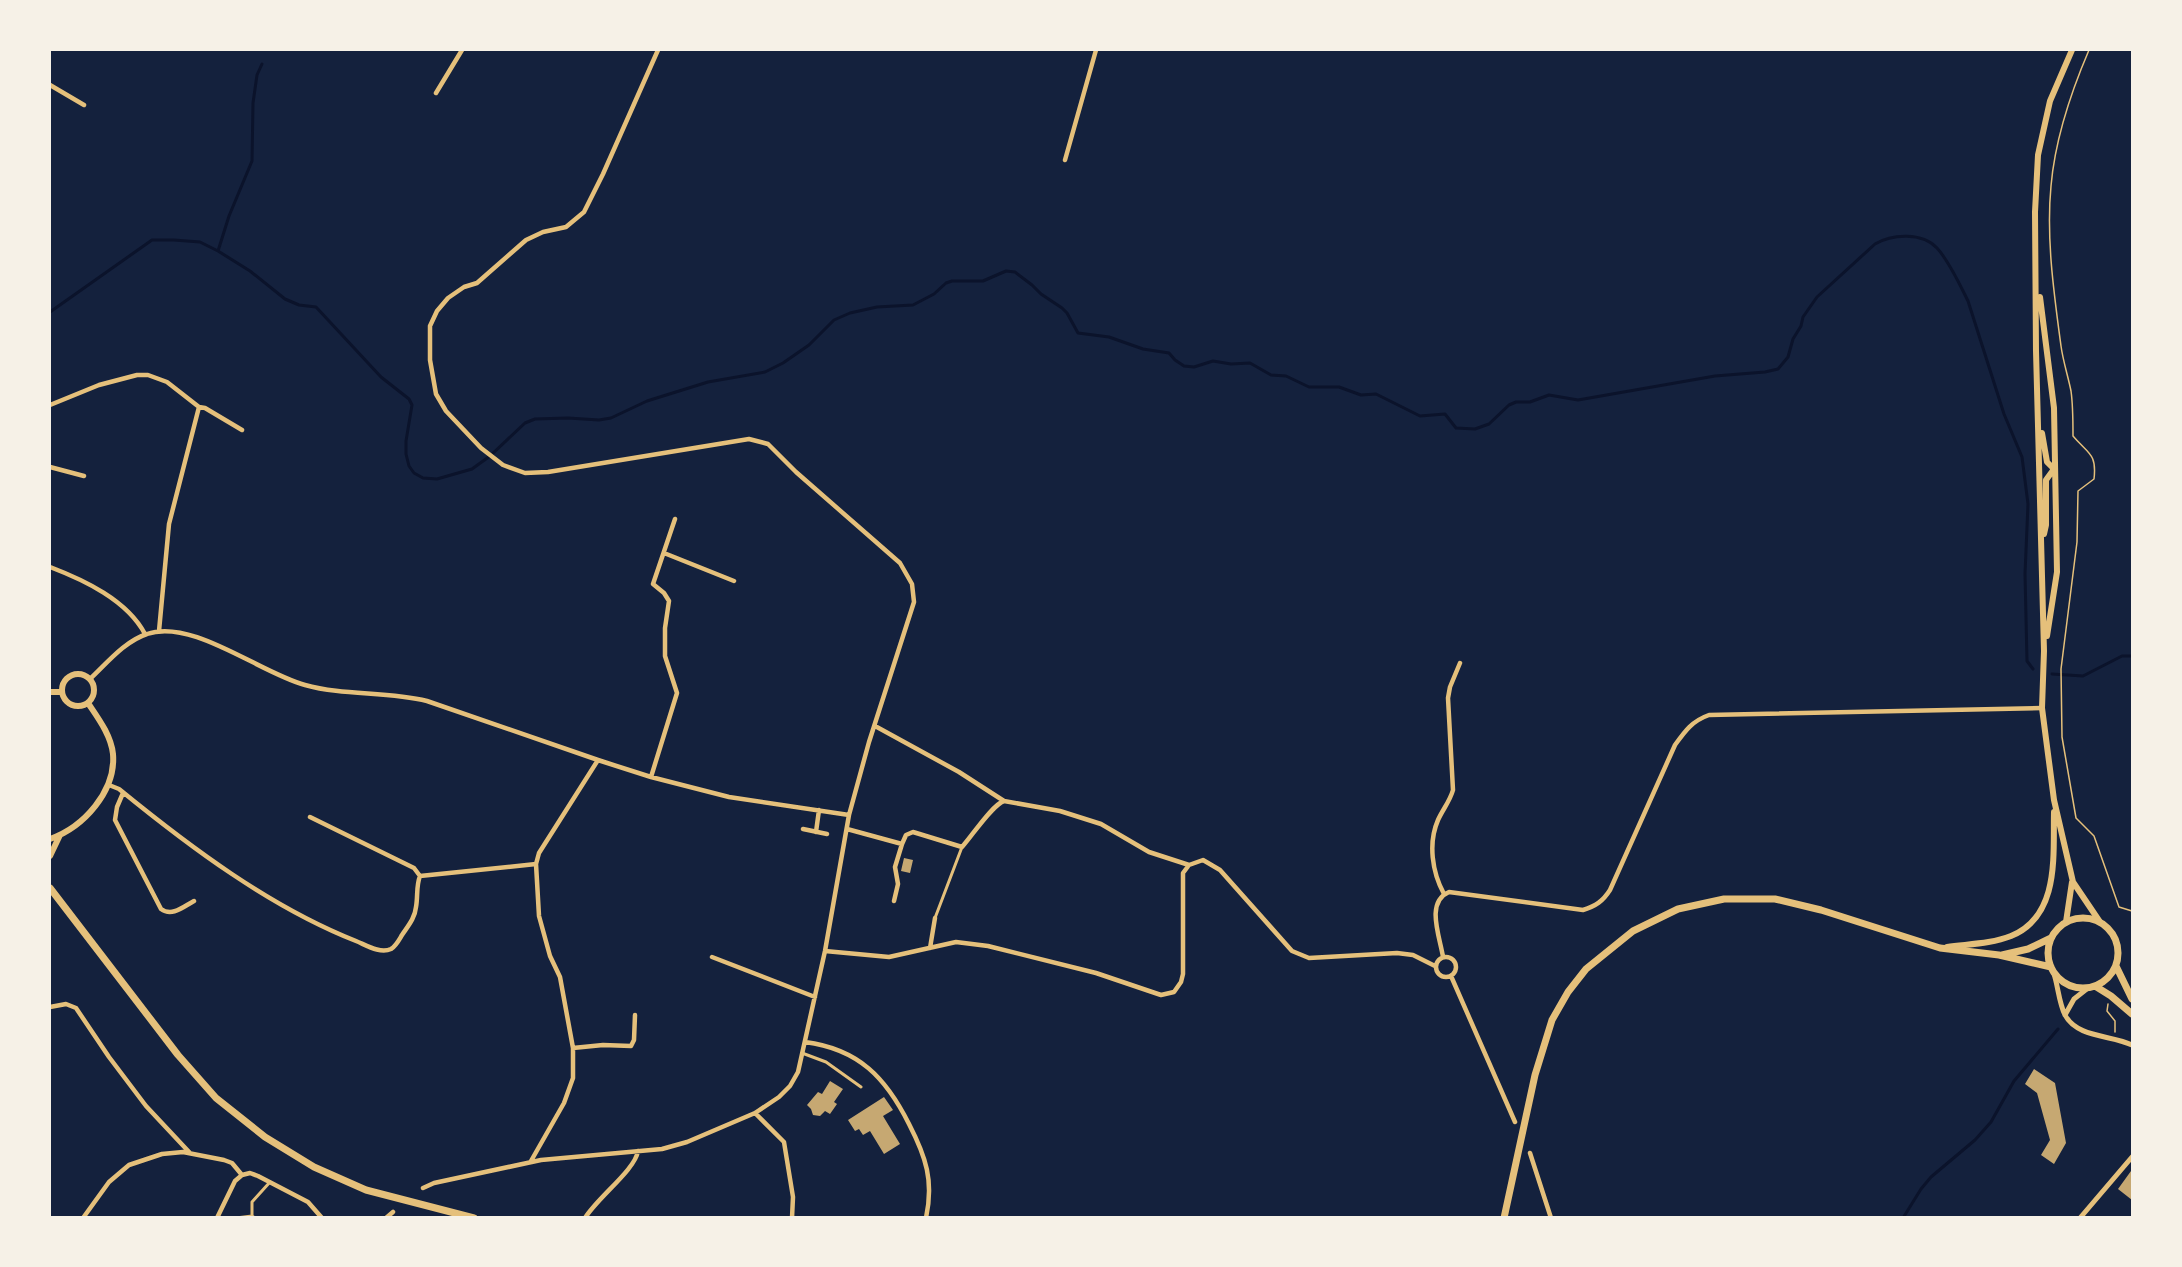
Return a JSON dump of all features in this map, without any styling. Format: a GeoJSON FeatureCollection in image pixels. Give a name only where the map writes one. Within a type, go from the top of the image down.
{"type":"FeatureCollection","features":[{"type":"Feature","properties":{"kind":"main road"},"geometry":{"type":"LineString","coordinates":[[2072,50],[2050,100],[2038,155],[2036,264],[2044,651],[2042,708],[2054,800],[2073,882],[2100,922]]}},
{"type":"Feature","properties":{"kind":"main road"},"geometry":{"type":"LineString","coordinates":[[2036,264],[2054,408],[2057,572],[2044,651]]}},
{"type":"Feature","properties":{"kind":"main road"},"geometry":{"type":"LineString","coordinates":[[2038,406],[2046,462],[2054,469]]}},
{"type":"Feature","properties":{"kind":"main road"},"geometry":{"type":"LineString","coordinates":[[2042,543],[2046,525],[2046,480],[2054,469]]}},
{"type":"Feature","properties":{"kind":"main road"},"geometry":{"type":"LineString","coordinates":[[81,674],[90,679],[94,694],[88,703],[79,707],[65,701],[61,692],[64,682],[71,675],[81,674]]}},
{"type":"Feature","properties":{"kind":"main road"},"geometry":{"type":"LineString","coordinates":[[50,692],[61,692]]}},
{"type":"Feature","properties":{"kind":"main road"},"geometry":{"type":"LineString","coordinates":[[50,839],[60,835],[86,816],[100,801],[109,785],[113,753],[108,736],[88,703]]}},
{"type":"Feature","properties":{"kind":"main road"},"geometry":{"type":"LineString","coordinates":[[1940,948],[1988,942],[2012,935],[2032,923],[2047,899],[2053,873],[2054,800]]}},
{"type":"Feature","properties":{"kind":"main road"},"geometry":{"type":"LineString","coordinates":[[50,856],[60,835]]}},
{"type":"Feature","properties":{"kind":"main road"},"geometry":{"type":"LineString","coordinates":[[2066,921],[2073,882]]}},
{"type":"Feature","properties":{"kind":"main road"},"geometry":{"type":"LineString","coordinates":[[50,888],[185,1064],[216,1098],[265,1137],[314,1167],[366,1190],[474,1218]]}},
{"type":"Feature","properties":{"kind":"main road"},"geometry":{"type":"LineString","coordinates":[[1504,1218],[1535,1075],[1552,1020],[1568,992],[1586,969],[1633,931],[1678,909],[1724,899],[1775,899],[1821,910],[1940,948],[2000,956],[2052,970],[2069,985],[2092,987],[2111,996],[2133,1014]]}},
{"type":"Feature","properties":{"kind":"main road"},"geometry":{"type":"LineString","coordinates":[[2052,970],[2048,947],[2057,928],[2066,921],[2077,918],[2089,918],[2100,922],[2108,928],[2118,946],[2116,966],[2111,974],[2092,987]]}},
{"type":"Feature","properties":{"kind":"main road"},"geometry":{"type":"LineString","coordinates":[[2000,956],[2028,949],[2051,938]]}},
{"type":"Feature","properties":{"kind":"main road"},"geometry":{"type":"LineString","coordinates":[[2116,966],[2133,999]]}},
{"type":"Feature","properties":{"kind":"street"},"geometry":{"type":"LineString","coordinates":[[436,93],[462,50]]}},
{"type":"Feature","properties":{"kind":"street"},"geometry":{"type":"LineString","coordinates":[[423,1188],[434,1183],[530,1162],[662,1149],[714,1132],[755,1113],[779,1097],[790,1086],[798,1072],[815,997],[849,815],[869,742],[914,602],[912,584],[900,563],[796,472],[768,444],[749,439],[525,473],[503,465],[481,448],[446,411],[436,394],[430,360],[430,326],[437,311],[448,298],[464,287],[477,283],[526,240],[543,232],[566,227],[584,212],[657,50]]}},
{"type":"Feature","properties":{"kind":"street"},"geometry":{"type":"LineString","coordinates":[[1065,160],[1096,50]]}},
{"type":"Feature","properties":{"kind":"street"},"geometry":{"type":"LineString","coordinates":[[50,84],[84,105]]}},
{"type":"Feature","properties":{"kind":"street"},"geometry":{"type":"LineString","coordinates":[[50,405],[99,385],[137,375],[148,375],[167,382],[199,407],[200,412],[169,524],[159,631]]}},
{"type":"Feature","properties":{"kind":"street"},"geometry":{"type":"LineString","coordinates":[[199,407],[205,408],[242,430]]}},
{"type":"Feature","properties":{"kind":"street"},"geometry":{"type":"LineString","coordinates":[[50,467],[84,476]]}},
{"type":"Feature","properties":{"kind":"street"},"geometry":{"type":"LineString","coordinates":[[651,777],[677,693],[665,656],[665,628],[669,601],[664,593],[653,584],[675,519]]}},
{"type":"Feature","properties":{"kind":"street"},"geometry":{"type":"LineString","coordinates":[[664,553],[734,581]]}},
{"type":"Feature","properties":{"kind":"street"},"geometry":{"type":"LineString","coordinates":[[50,567],[96,588],[124,608],[140,624],[145,634]]}},
{"type":"Feature","properties":{"kind":"street"},"geometry":{"type":"LineString","coordinates":[[90,679],[131,642],[145,634],[159,631],[191,635],[303,685],[325,690],[403,695],[427,700],[651,777],[729,797],[849,815]]}},
{"type":"Feature","properties":{"kind":"street"},"geometry":{"type":"LineString","coordinates":[[1444,894],[1436,878],[1433,833],[1453,790],[1448,707],[1450,687],[1460,663]]}},
{"type":"Feature","properties":{"kind":"street"},"geometry":{"type":"LineString","coordinates":[[1443,957],[1436,919],[1436,905],[1444,894],[1455,892],[1583,910],[1595,906],[1604,899],[1675,745],[1687,728],[1698,719],[1708,715],[2042,708]]}},
{"type":"Feature","properties":{"kind":"street"},"geometry":{"type":"LineString","coordinates":[[875,726],[959,772],[1004,801],[1060,811],[1101,824],[1149,852],[1189,865]]}},
{"type":"Feature","properties":{"kind":"street"},"geometry":{"type":"LineString","coordinates":[[530,1162],[564,1103],[573,1078],[573,1048],[560,977],[550,956],[539,916],[536,864],[539,853],[598,760]]}},
{"type":"Feature","properties":{"kind":"street"},"geometry":{"type":"LineString","coordinates":[[109,785],[278,904],[347,937],[382,950],[390,950],[396,945],[414,918],[417,905],[417,884],[420,876]]}},
{"type":"Feature","properties":{"kind":"street"},"geometry":{"type":"LineString","coordinates":[[123,793],[115,820],[161,909],[166,913],[173,913],[194,902]]}},
{"type":"Feature","properties":{"kind":"street"},"geometry":{"type":"LineString","coordinates":[[930,948],[935,918],[962,847],[992,808],[1004,801]]}},
{"type":"Feature","properties":{"kind":"street"},"geometry":{"type":"LineString","coordinates":[[816,832],[819,810]]}},
{"type":"Feature","properties":{"kind":"street"},"geometry":{"type":"LineString","coordinates":[[310,817],[414,868],[420,876]]}},
{"type":"Feature","properties":{"kind":"street"},"geometry":{"type":"LineString","coordinates":[[803,829],[827,834]]}},
{"type":"Feature","properties":{"kind":"street"},"geometry":{"type":"LineString","coordinates":[[847,829],[902,844]]}},
{"type":"Feature","properties":{"kind":"street"},"geometry":{"type":"LineString","coordinates":[[894,901],[898,884],[895,867],[906,835],[913,832],[962,847]]}},
{"type":"Feature","properties":{"kind":"street"},"geometry":{"type":"LineString","coordinates":[[825,951],[889,957],[956,942],[988,946],[1096,973],[1161,995],[1174,992],[1183,975],[1183,873],[1189,865],[1203,860],[1220,870],[1292,951],[1309,958],[1397,953],[1413,955],[1435,966],[1440,976],[1451,976]]}},
{"type":"Feature","properties":{"kind":"street"},"geometry":{"type":"LineString","coordinates":[[420,876],[536,864]]}},
{"type":"Feature","properties":{"kind":"street"},"geometry":{"type":"LineString","coordinates":[[712,957],[815,997]]}},
{"type":"Feature","properties":{"kind":"street"},"geometry":{"type":"LineString","coordinates":[[1435,966],[1443,957],[1450,958],[1455,963],[1455,970],[1451,976]]}},
{"type":"Feature","properties":{"kind":"street"},"geometry":{"type":"LineString","coordinates":[[2052,970],[2065,1015],[2079,1029],[2133,1045]]}},
{"type":"Feature","properties":{"kind":"street"},"geometry":{"type":"LineString","coordinates":[[1451,976],[1515,1122]]}},
{"type":"Feature","properties":{"kind":"street"},"geometry":{"type":"LineString","coordinates":[[2065,1015],[2074,999],[2092,987]]}},
{"type":"Feature","properties":{"kind":"street"},"geometry":{"type":"LineString","coordinates":[[50,1007],[66,1004],[75,1008],[146,1106],[190,1153]]}},
{"type":"Feature","properties":{"kind":"street"},"geometry":{"type":"LineString","coordinates":[[573,1048],[603,1045],[631,1046],[634,1040],[635,1015]]}},
{"type":"Feature","properties":{"kind":"street"},"geometry":{"type":"LineString","coordinates":[[805,1042],[832,1048],[851,1057],[869,1068],[886,1084],[920,1145],[928,1170],[930,1190],[926,1218]]}},
{"type":"Feature","properties":{"kind":"street"},"geometry":{"type":"LineString","coordinates":[[802,1053],[826,1062],[861,1087]]}},
{"type":"Feature","properties":{"kind":"street"},"geometry":{"type":"LineString","coordinates":[[755,1113],[784,1142],[793,1197],[792,1218]]}},
{"type":"Feature","properties":{"kind":"street"},"geometry":{"type":"LineString","coordinates":[[585,1218],[603,1194],[637,1159],[638,1151]]}},
{"type":"Feature","properties":{"kind":"street"},"geometry":{"type":"LineString","coordinates":[[84,1218],[109,1182],[129,1165],[162,1154],[183,1152],[224,1160],[232,1163],[242,1175]]}},
{"type":"Feature","properties":{"kind":"street"},"geometry":{"type":"LineString","coordinates":[[1530,1153],[1551,1218]]}},
{"type":"Feature","properties":{"kind":"street"},"geometry":{"type":"LineString","coordinates":[[2080,1218],[2133,1157]]}},
{"type":"Feature","properties":{"kind":"street"},"geometry":{"type":"LineString","coordinates":[[217,1217],[235,1181],[242,1175],[250,1173],[308,1202],[322,1218]]}},
{"type":"Feature","properties":{"kind":"street"},"geometry":{"type":"LineString","coordinates":[[236,1218],[254,1217],[252,1202],[270,1182]]}},
{"type":"Feature","properties":{"kind":"street"},"geometry":{"type":"LineString","coordinates":[[386,1218],[393,1212]]}},
{"type":"Feature","properties":{"kind":"path"},"geometry":{"type":"LineString","coordinates":[[2089,50],[2072,90],[2051,184],[2050,206],[2056,304],[2061,349],[2071,393],[2073,436],[2094,457],[2095,469],[2094,479],[2078,491],[2077,542],[2061,669],[2062,737],[2076,818],[2094,836],[2119,907],[2133,912]]}},
{"type":"Feature","properties":{"kind":"path"},"geometry":{"type":"LineString","coordinates":[[2109,1000],[2107,1011],[2115,1021],[2116,1028],[2113,1038]]}},
{"type":"Feature","properties":{"kind":"building"},"geometry":{"type":"Polygon","coordinates":[[[904,858],[913,860],[910,873],[901,871],[904,858]]]}},
{"type":"Feature","properties":{"kind":"building"},"geometry":{"type":"Polygon","coordinates":[[[2034,1069],[2055,1083],[2066,1143],[2054,1164],[2041,1155],[2050,1140],[2037,1093],[2025,1084],[2034,1069]]]}},
{"type":"Feature","properties":{"kind":"building"},"geometry":{"type":"Polygon","coordinates":[[[830,1081],[843,1089],[834,1102],[837,1104],[830,1114],[825,1111],[820,1116],[813,1115],[807,1105],[818,1092],[822,1094],[830,1081]]]}},
{"type":"Feature","properties":{"kind":"building"},"geometry":{"type":"Polygon","coordinates":[[[884,1097],[893,1110],[883,1116],[900,1144],[884,1154],[870,1131],[863,1135],[859,1129],[855,1131],[848,1120],[884,1097]]]}},
{"type":"Feature","properties":{"kind":"building"},"geometry":{"type":"Polygon","coordinates":[[[2132,1172],[2132,1200],[2118,1189],[2132,1172]]]}},
{"type":"Feature","properties":{"kind":"waterway"},"geometry":{"type":"LineString","coordinates":[[262,64],[257,75],[253,103],[252,161],[229,216],[218,251],[250,271],[285,299],[299,305],[316,307],[381,377],[409,399],[412,405],[406,454],[409,466],[414,473],[423,478],[437,479],[472,469],[490,456],[525,423],[535,419],[599,420],[611,418],[647,401],[708,382],[765,372],[809,345],[834,320],[850,313],[877,307],[913,305],[934,294],[946,283],[983,281],[1006,271],[1015,272],[1062,308],[1078,333],[1109,337],[1143,349],[1169,353],[1184,366],[1194,367],[1213,361],[1231,364],[1250,363],[1271,375],[1286,376],[1309,387],[1339,387],[1361,395],[1376,394],[1420,416],[1445,414],[1456,428],[1475,429],[1489,424],[1509,405],[1516,402],[1530,402],[1549,395],[1578,400],[1715,376],[1778,369],[1788,357],[1803,317],[1817,297],[1875,244],[1890,238],[1907,236],[1923,239],[1941,253],[1968,301],[2004,414],[2022,457],[2028,504],[2025,574],[2027,661],[2033,669]]}},
{"type":"Feature","properties":{"kind":"waterway"},"geometry":{"type":"LineString","coordinates":[[50,312],[152,240],[200,242],[218,251]]}},
{"type":"Feature","properties":{"kind":"waterway"},"geometry":{"type":"LineString","coordinates":[[2052,674],[2083,676],[2122,656],[2132,656]]}},
{"type":"Feature","properties":{"kind":"waterway"},"geometry":{"type":"LineString","coordinates":[[1903,1218],[1931,1177],[1975,1140],[1991,1122],[2014,1081],[2058,1029]]}}]}
